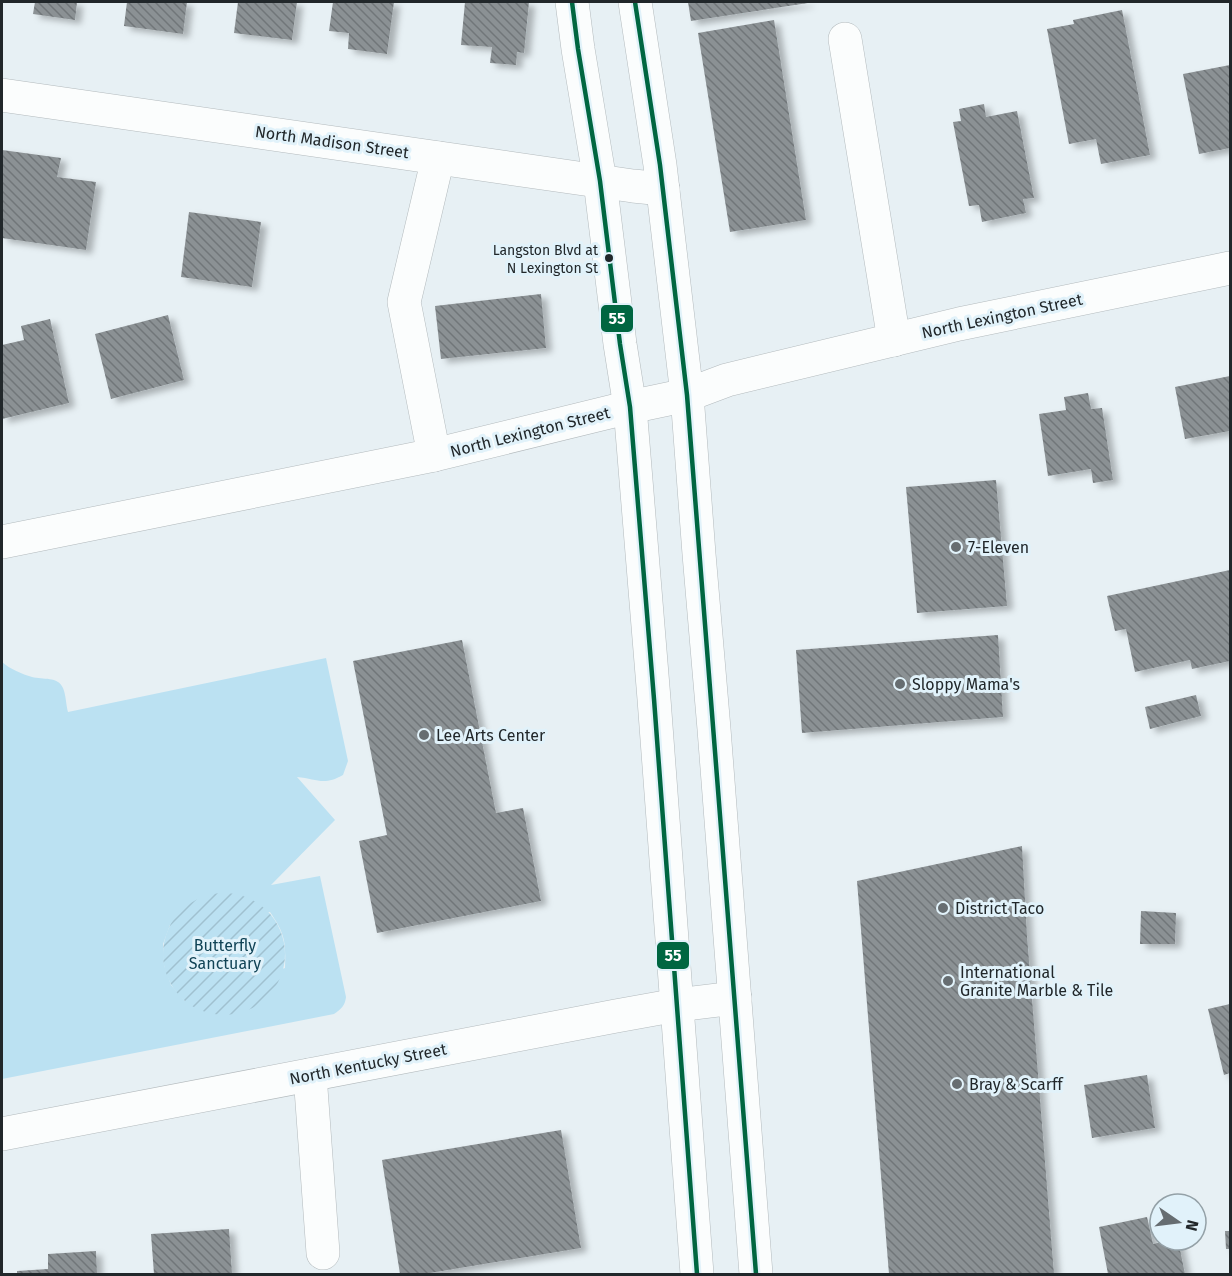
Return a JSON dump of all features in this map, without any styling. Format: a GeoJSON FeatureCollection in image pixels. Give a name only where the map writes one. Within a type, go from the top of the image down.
{"type":"FeatureCollection","features":[{"type":"Feature","properties":{"kind":"street"},"geometry":{"type":"LineString","coordinates":[[572,2],[600,181],[630,407],[697,1275]]}},
{"type":"Feature","properties":{"kind":"street"},"geometry":{"type":"LineString","coordinates":[[635,2],[663,189],[687,395],[756,1275]]}},
{"type":"Feature","properties":{"kind":"street"},"geometry":{"type":"LineString","coordinates":[[845,39],[894,340]]}},
{"type":"Feature","properties":{"kind":"street","name":"North Madison Street"},"geometry":{"type":"LineString","coordinates":[[2,95],[663,189]]}},
{"type":"Feature","properties":{"kind":"street"},"geometry":{"type":"LineString","coordinates":[[434,455],[404,302],[438,158]]}},
{"type":"Feature","properties":{"kind":"street","name":"North Lexington Street"},"geometry":{"type":"LineString","coordinates":[[2,542],[434,455],[687,395],[727,380],[959,324],[1230,268]]}},
{"type":"Feature","properties":{"kind":"street","name":"North Kentucky Street"},"geometry":{"type":"LineString","coordinates":[[2,1134],[677,1005],[735,998]]}},
{"type":"Feature","properties":{"kind":"street"},"geometry":{"type":"LineString","coordinates":[[310,1075],[323,1253]]}},
{"type":"Feature","properties":{"kind":"green space"},"geometry":{"type":"Polygon","coordinates":[[[326,658],[348,761],[343,775],[331,780],[320,781],[297,777],[335,820],[271,885],[320,876],[346,997],[341,1009],[334,1014],[2,1079],[2,662],[28,676],[50,679],[61,684],[68,712],[326,658]],[[270,912],[170,925],[163,944],[164,965],[171,985],[185,1001],[285,968],[284,938],[270,912]]]}},
{"type":"Feature","properties":{"kind":"green space","name":"Butterfly Sanctuary"},"geometry":{"type":"Polygon","coordinates":[[[224,893],[247,897],[267,911],[281,931],[285,954],[281,977],[267,997],[247,1011],[224,1015],[201,1011],[181,997],[167,977],[163,954],[167,931],[181,911],[201,897],[224,893]]]}},
{"type":"Feature","properties":{"kind":"building"},"geometry":{"type":"Polygon","coordinates":[[[35,2],[77,2],[75,20],[33,14],[35,2]]]}},
{"type":"Feature","properties":{"kind":"building"},"geometry":{"type":"Polygon","coordinates":[[[127,2],[187,2],[183,34],[124,26],[127,2]]]}},
{"type":"Feature","properties":{"kind":"building"},"geometry":{"type":"Polygon","coordinates":[[[238,2],[297,2],[292,40],[234,33],[238,2]]]}},
{"type":"Feature","properties":{"kind":"building"},"geometry":{"type":"Polygon","coordinates":[[[333,2],[394,2],[387,54],[348,49],[349,33],[329,31],[333,2]]]}},
{"type":"Feature","properties":{"kind":"building"},"geometry":{"type":"Polygon","coordinates":[[[465,2],[529,2],[524,53],[517,52],[516,65],[490,63],[492,47],[461,45],[465,2]]]}},
{"type":"Feature","properties":{"kind":"building"},"geometry":{"type":"Polygon","coordinates":[[[688,2],[808,2],[808,3],[691,21],[688,2]]]}},
{"type":"Feature","properties":{"kind":"building"},"geometry":{"type":"Polygon","coordinates":[[[1122,10],[1150,155],[1101,164],[1096,139],[1069,144],[1047,29],[1074,24],[1073,20],[1122,10]]]}},
{"type":"Feature","properties":{"kind":"building"},"geometry":{"type":"Polygon","coordinates":[[[774,20],[806,220],[730,232],[698,33],[774,20]]]}},
{"type":"Feature","properties":{"kind":"building"},"geometry":{"type":"Polygon","coordinates":[[[1230,65],[1230,148],[1199,154],[1183,74],[1230,65]]]}},
{"type":"Feature","properties":{"kind":"building"},"geometry":{"type":"Polygon","coordinates":[[[984,104],[986,117],[1017,111],[1034,198],[1023,199],[1026,213],[982,222],[979,205],[969,206],[953,122],[961,121],[959,109],[984,104]]]}},
{"type":"Feature","properties":{"kind":"building"},"geometry":{"type":"Polygon","coordinates":[[[2,150],[61,158],[57,177],[96,182],[86,250],[2,238],[2,150]]]}},
{"type":"Feature","properties":{"kind":"building"},"geometry":{"type":"Polygon","coordinates":[[[189,212],[261,222],[252,287],[181,277],[189,212]]]}},
{"type":"Feature","properties":{"kind":"building"},"geometry":{"type":"Polygon","coordinates":[[[541,294],[546,348],[441,359],[435,306],[541,294]]]}},
{"type":"Feature","properties":{"kind":"building"},"geometry":{"type":"Polygon","coordinates":[[[168,315],[184,380],[111,399],[95,334],[168,315]]]}},
{"type":"Feature","properties":{"kind":"building"},"geometry":{"type":"Polygon","coordinates":[[[50,319],[69,403],[2,419],[2,345],[24,340],[21,326],[50,319]]]}},
{"type":"Feature","properties":{"kind":"building"},"geometry":{"type":"Polygon","coordinates":[[[1230,376],[1230,431],[1185,439],[1175,387],[1230,376]]]}},
{"type":"Feature","properties":{"kind":"building"},"geometry":{"type":"Polygon","coordinates":[[[1088,393],[1091,409],[1102,408],[1113,480],[1093,483],[1091,469],[1048,476],[1039,414],[1066,410],[1064,397],[1088,393]]]}},
{"type":"Feature","properties":{"kind":"building","name":"7-Eleven"},"geometry":{"type":"Polygon","coordinates":[[[996,480],[1007,606],[917,613],[906,487],[996,480]]]}},
{"type":"Feature","properties":{"kind":"building"},"geometry":{"type":"Polygon","coordinates":[[[1230,570],[1230,661],[1192,669],[1190,660],[1135,672],[1126,629],[1115,631],[1107,596],[1230,570]]]}},
{"type":"Feature","properties":{"kind":"building","name":"Sloppy Mama's"},"geometry":{"type":"Polygon","coordinates":[[[998,635],[1003,717],[802,733],[796,650],[998,635]]]}},
{"type":"Feature","properties":{"kind":"building","name":"Lee Arts Center"},"geometry":{"type":"Polygon","coordinates":[[[462,640],[496,813],[523,808],[541,901],[377,933],[359,841],[387,835],[353,661],[462,640]]]}},
{"type":"Feature","properties":{"kind":"building"},"geometry":{"type":"Polygon","coordinates":[[[1196,695],[1201,716],[1150,729],[1145,707],[1196,695]]]}},
{"type":"Feature","properties":{"kind":"building"},"geometry":{"type":"Polygon","coordinates":[[[1022,846],[1054,1274],[889,1274],[857,881],[1022,846]]]}},
{"type":"Feature","properties":{"kind":"building"},"geometry":{"type":"Polygon","coordinates":[[[1141,911],[1176,913],[1175,944],[1140,944],[1141,911]]]}},
{"type":"Feature","properties":{"kind":"building"},"geometry":{"type":"Polygon","coordinates":[[[1230,1004],[1230,1073],[1224,1075],[1208,1009],[1230,1004]]]}},
{"type":"Feature","properties":{"kind":"building"},"geometry":{"type":"Polygon","coordinates":[[[1147,1075],[1155,1128],[1092,1138],[1084,1085],[1147,1075]]]}},
{"type":"Feature","properties":{"kind":"building"},"geometry":{"type":"Polygon","coordinates":[[[561,1130],[581,1248],[424,1274],[400,1274],[382,1160],[561,1130]]]}},
{"type":"Feature","properties":{"kind":"building"},"geometry":{"type":"Polygon","coordinates":[[[1147,1217],[1148,1252],[1180,1252],[1185,1274],[1108,1274],[1099,1227],[1147,1217]]]}},
{"type":"Feature","properties":{"kind":"building"},"geometry":{"type":"Polygon","coordinates":[[[229,1229],[232,1274],[154,1274],[151,1234],[229,1229]]]}},
{"type":"Feature","properties":{"kind":"building"},"geometry":{"type":"Polygon","coordinates":[[[1225,1231],[1230,1231],[1230,1249],[1226,1249],[1225,1231]]]}},
{"type":"Feature","properties":{"kind":"building"},"geometry":{"type":"Polygon","coordinates":[[[96,1251],[97,1274],[17,1274],[17,1271],[48,1269],[48,1254],[96,1251]]]}},
{"type":"Feature","properties":{"kind":"transit line","name":"55"},"geometry":{"type":"LineString","coordinates":[[572,2],[600,181],[630,407],[697,1274]]}},
{"type":"Feature","properties":{"kind":"transit line","name":"55"},"geometry":{"type":"LineString","coordinates":[[635,2],[660,165],[687,395],[756,1274]]}},
{"type":"Feature","properties":{"kind":"place","name":"Langston Blvd at N Lexington St"},"geometry":{"type":"Point","coordinates":[609,258]}},
{"type":"Feature","properties":{"kind":"place","name":"7-Eleven"},"geometry":{"type":"Point","coordinates":[956,547]}},
{"type":"Feature","properties":{"kind":"place","name":"Sloppy Mama's"},"geometry":{"type":"Point","coordinates":[900,684]}},
{"type":"Feature","properties":{"kind":"place","name":"Lee Arts Center"},"geometry":{"type":"Point","coordinates":[424,735]}},
{"type":"Feature","properties":{"kind":"place","name":"District Taco"},"geometry":{"type":"Point","coordinates":[943,908]}},
{"type":"Feature","properties":{"kind":"place","name":"International Granite Marble & Tile"},"geometry":{"type":"Point","coordinates":[948,981]}},
{"type":"Feature","properties":{"kind":"place","name":"Bray & Scarff"},"geometry":{"type":"Point","coordinates":[957,1084]}}]}
